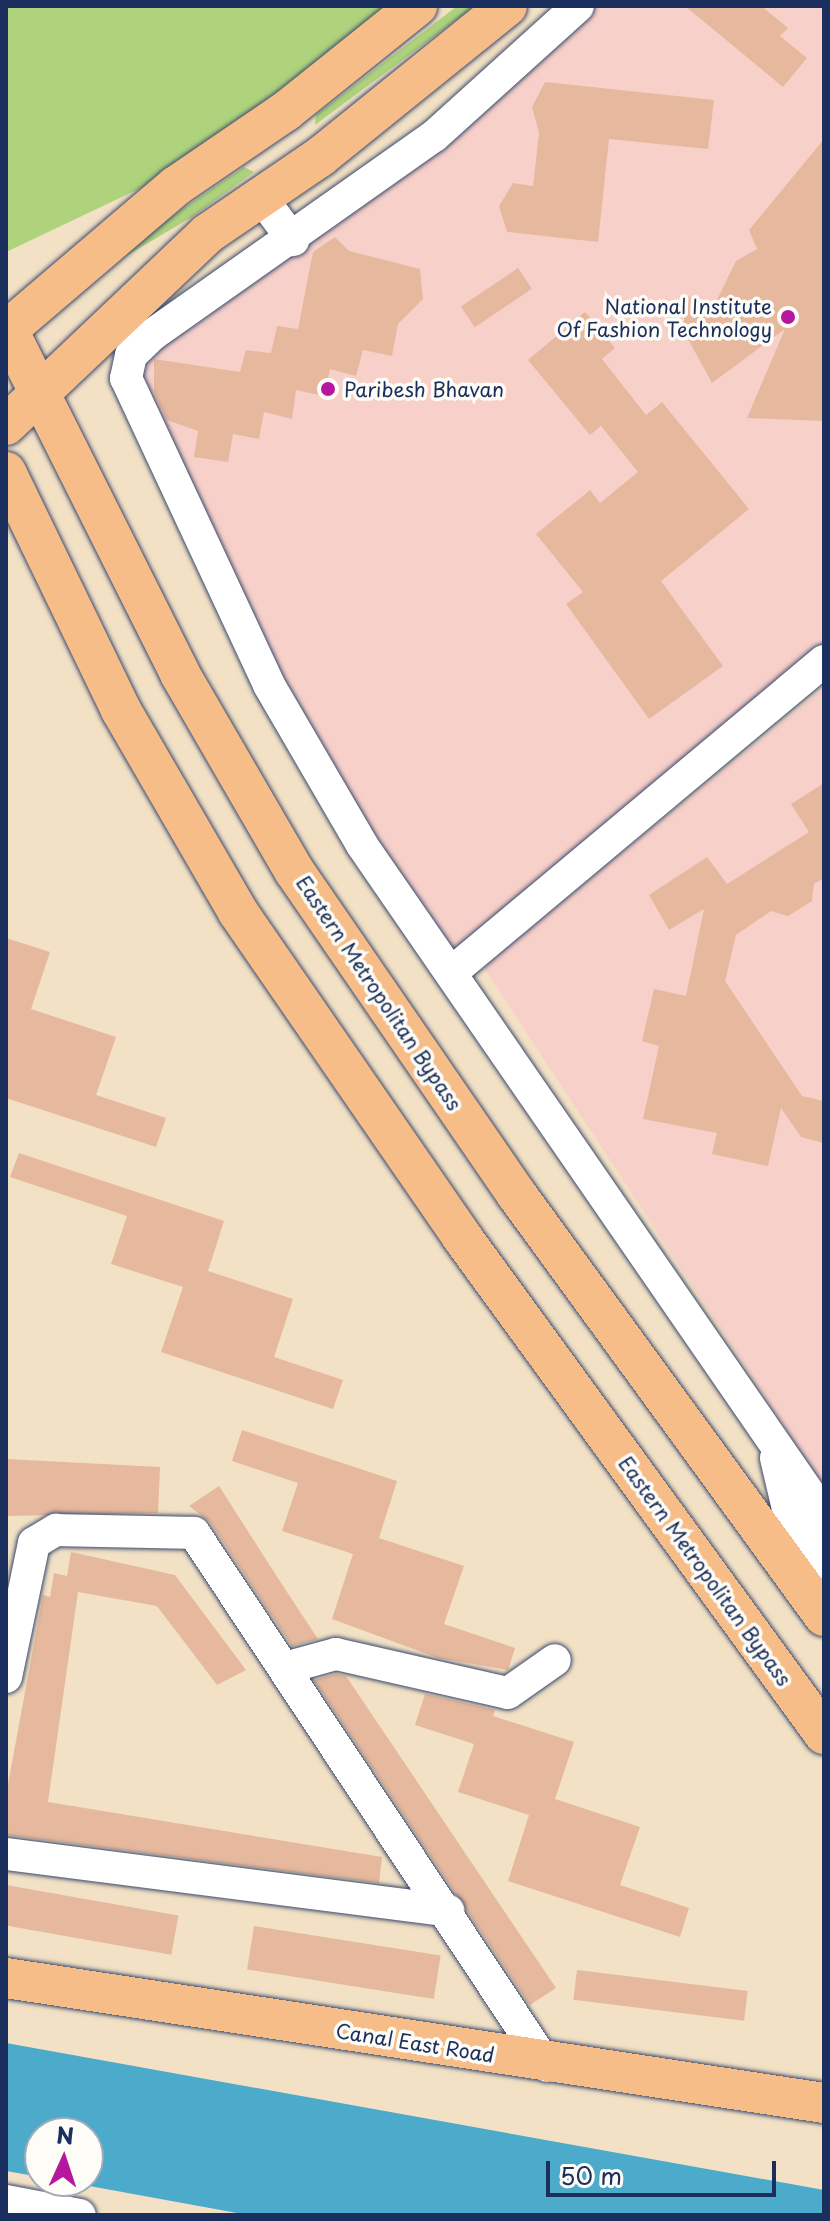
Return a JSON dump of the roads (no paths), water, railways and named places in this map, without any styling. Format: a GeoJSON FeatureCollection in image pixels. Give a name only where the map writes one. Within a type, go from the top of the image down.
{"type":"FeatureCollection","features":[{"type":"Feature","properties":{"kind":"main road"},"geometry":{"type":"LineString","coordinates":[[7,329],[176,186],[286,111],[417,6]]}},
{"type":"Feature","properties":{"kind":"main road"},"geometry":{"type":"LineString","coordinates":[[6,425],[42,399],[207,234],[261,197],[507,6]]}},
{"type":"Feature","properties":{"kind":"main road","name":"Eastern Metropolitan Bypass"},"geometry":{"type":"LineString","coordinates":[[7,329],[180,674],[295,872],[517,1195],[824,1616]]}},
{"type":"Feature","properties":{"kind":"main road","name":"Eastern Metropolitan Bypass"},"geometry":{"type":"LineString","coordinates":[[6,472],[22,534],[238,912],[462,1237],[824,1734]]}},
{"type":"Feature","properties":{"kind":"main road","name":"Canal East Road"},"geometry":{"type":"LineString","coordinates":[[6,1978],[547,2066],[824,2103]]}},
{"type":"Feature","properties":{"kind":"street"},"geometry":{"type":"LineString","coordinates":[[578,6],[434,136],[293,240],[152,335],[131,355],[128,390],[269,685],[362,845],[824,1515]]}},
{"type":"Feature","properties":{"kind":"street"},"geometry":{"type":"LineString","coordinates":[[261,197],[293,240]]}},
{"type":"Feature","properties":{"kind":"street"},"geometry":{"type":"LineString","coordinates":[[452,972],[824,661]]}},
{"type":"Feature","properties":{"kind":"street"},"geometry":{"type":"LineString","coordinates":[[771,1440],[788,1509],[824,1563]]}},
{"type":"Feature","properties":{"kind":"street"},"geometry":{"type":"LineString","coordinates":[[6,1677],[24,1567],[34,1543],[56,1530],[194,1533],[448,1911],[547,2066]]}},
{"type":"Feature","properties":{"kind":"street"},"geometry":{"type":"LineString","coordinates":[[285,1668],[336,1654],[508,1693],[555,1660]]}},
{"type":"Feature","properties":{"kind":"street"},"geometry":{"type":"LineString","coordinates":[[6,1854],[448,1911]]}},
{"type":"Feature","properties":{"kind":"street"},"geometry":{"type":"LineString","coordinates":[[6,2201],[80,2215]]}},
{"type":"Feature","properties":{"kind":"water"},"geometry":{"type":"Polygon","coordinates":[[[6,2043],[824,2190],[824,2215],[248,2215],[104,2189],[104,2117],[24,2117],[24,2174],[6,2171],[6,2043]]]}},
{"type":"Feature","properties":{"kind":"place","name":"National Institute Of Fashion Technology"},"geometry":{"type":"Point","coordinates":[788,317]}},
{"type":"Feature","properties":{"kind":"place","name":"Paribesh Bhavan"},"geometry":{"type":"Point","coordinates":[328,389]}}]}
